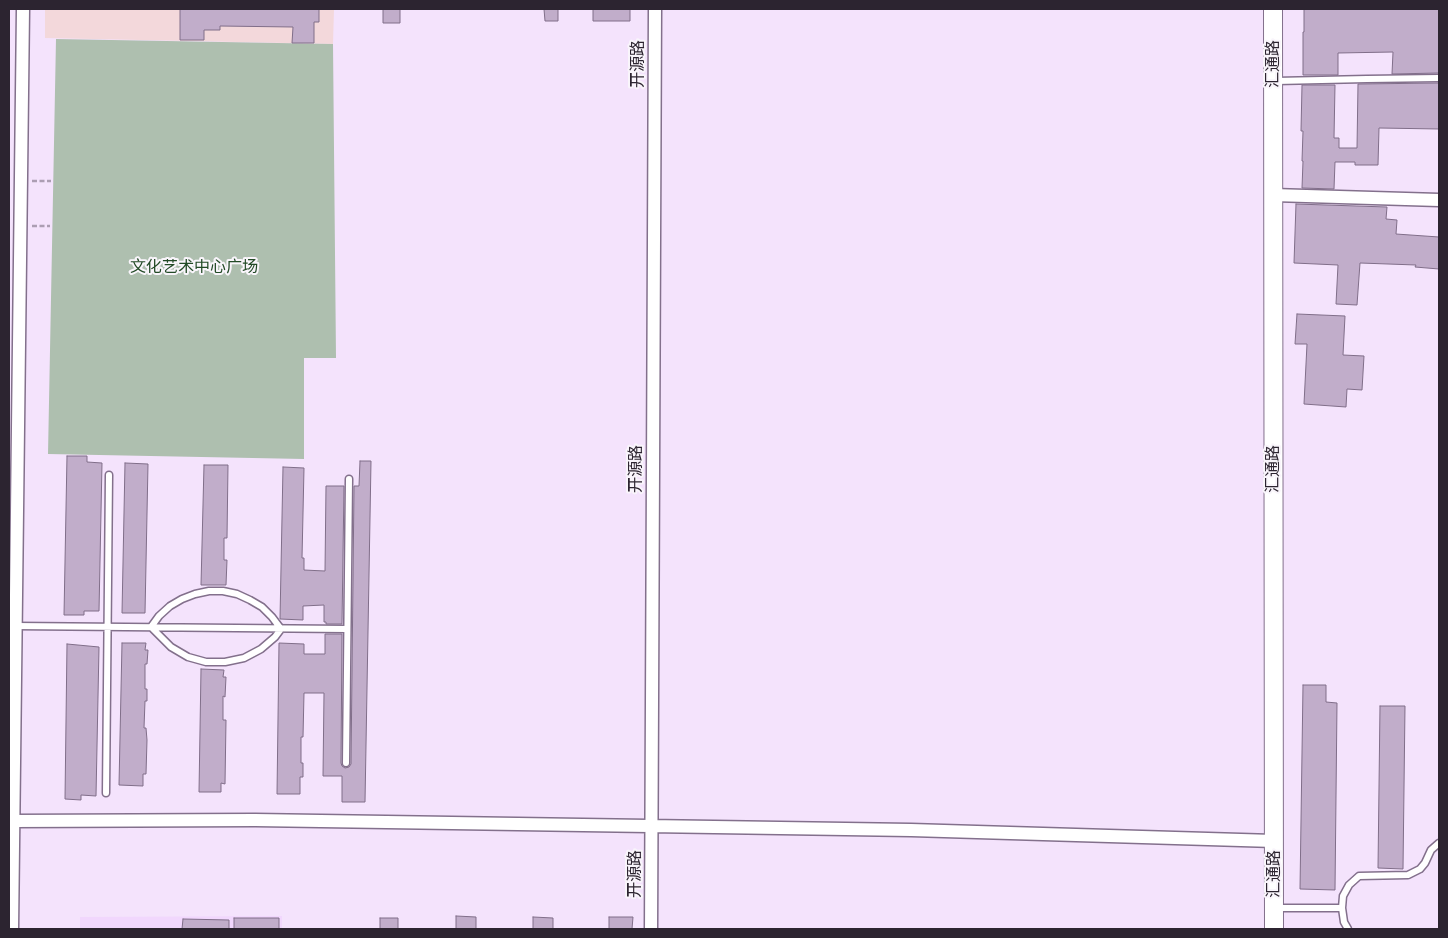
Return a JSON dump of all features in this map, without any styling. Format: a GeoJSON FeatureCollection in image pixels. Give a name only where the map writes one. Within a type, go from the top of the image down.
{"type":"FeatureCollection","features":[{"type":"Feature","properties":{"kind":"street"},"geometry":{"type":"LineString","coordinates":[[12,929],[23,9]]}},
{"type":"Feature","properties":{"kind":"street","name":"开源路"},"geometry":{"type":"LineString","coordinates":[[650,929],[655,9]]}},
{"type":"Feature","properties":{"kind":"street","name":"汇通路"},"geometry":{"type":"LineString","coordinates":[[1273,9],[1274,929]]}},
{"type":"Feature","properties":{"kind":"street"},"geometry":{"type":"LineString","coordinates":[[1273,195],[1439,200]]}},
{"type":"Feature","properties":{"kind":"street"},"geometry":{"type":"LineString","coordinates":[[13,821],[255,820],[911,830],[1274,841]]}},
{"type":"Feature","properties":{"kind":"lane"},"geometry":{"type":"LineString","coordinates":[[1273,82],[1439,78]]}},
{"type":"Feature","properties":{"kind":"lane"},"geometry":{"type":"LineString","coordinates":[[106,793],[109,475]]}},
{"type":"Feature","properties":{"kind":"lane"},"geometry":{"type":"LineString","coordinates":[[346,762],[349,479]]}},
{"type":"Feature","properties":{"kind":"lane"},"geometry":{"type":"LineString","coordinates":[[151,627],[170,606],[182,599],[202,592],[223,591],[237,594],[262,607],[281,629]]}},
{"type":"Feature","properties":{"kind":"lane"},"geometry":{"type":"LineString","coordinates":[[15,626],[347,629]]}},
{"type":"Feature","properties":{"kind":"lane"},"geometry":{"type":"LineString","coordinates":[[151,627],[171,648],[188,657],[206,662],[225,662],[244,658],[260,649],[275,637],[281,629]]}},
{"type":"Feature","properties":{"kind":"lane"},"geometry":{"type":"LineString","coordinates":[[1348,929],[1344,922],[1342,908],[1344,896],[1350,885],[1359,876],[1408,875],[1420,869],[1431,850],[1439,843]]}},
{"type":"Feature","properties":{"kind":"lane"},"geometry":{"type":"LineString","coordinates":[[1274,908],[1342,908]]}},
{"type":"Feature","properties":{"kind":"path"},"geometry":{"type":"LineString","coordinates":[[20,181],[51,181]]}},
{"type":"Feature","properties":{"kind":"path"},"geometry":{"type":"LineString","coordinates":[[20,226],[50,226]]}},
{"type":"Feature","properties":{"kind":"shaded area"},"geometry":{"type":"Polygon","coordinates":[[[45,9],[334,9],[333,44],[45,38],[45,9]]]}},
{"type":"Feature","properties":{"kind":"shaded area"},"geometry":{"type":"Polygon","coordinates":[[[282,916],[282,929],[80,929],[80,917],[282,916]]]}},
{"type":"Feature","properties":{"kind":"green space","name":"文化艺术中心广场"},"geometry":{"type":"Polygon","coordinates":[[[56,39],[333,44],[336,358],[304,358],[304,459],[48,454],[56,39]]]}},
{"type":"Feature","properties":{"kind":"building"},"geometry":{"type":"Polygon","coordinates":[[[180,9],[319,9],[319,22],[314,22],[314,43],[292,43],[293,27],[220,26],[220,30],[204,30],[204,40],[180,40],[180,9]]]}},
{"type":"Feature","properties":{"kind":"building"},"geometry":{"type":"Polygon","coordinates":[[[383,9],[400,9],[400,23],[383,23],[383,9]]]}},
{"type":"Feature","properties":{"kind":"building"},"geometry":{"type":"Polygon","coordinates":[[[544,9],[558,9],[558,21],[545,21],[544,9]]]}},
{"type":"Feature","properties":{"kind":"building"},"geometry":{"type":"Polygon","coordinates":[[[593,9],[630,9],[630,21],[593,21],[593,9]]]}},
{"type":"Feature","properties":{"kind":"building"},"geometry":{"type":"Polygon","coordinates":[[[1304,9],[1439,9],[1439,73],[1392,74],[1393,52],[1338,53],[1338,75],[1303,75],[1304,9]]]}},
{"type":"Feature","properties":{"kind":"building"},"geometry":{"type":"Polygon","coordinates":[[[1439,83],[1439,129],[1379,128],[1378,165],[1355,165],[1355,162],[1335,162],[1334,189],[1302,188],[1302,85],[1335,85],[1334,138],[1339,138],[1339,148],[1357,148],[1358,84],[1439,83]]]}},
{"type":"Feature","properties":{"kind":"building"},"geometry":{"type":"Polygon","coordinates":[[[1296,204],[1387,207],[1386,219],[1397,220],[1396,234],[1439,237],[1439,269],[1415,267],[1416,265],[1360,263],[1357,305],[1336,304],[1338,265],[1294,263],[1296,204]]]}},
{"type":"Feature","properties":{"kind":"building"},"geometry":{"type":"Polygon","coordinates":[[[1297,314],[1345,316],[1343,355],[1364,356],[1362,390],[1347,389],[1346,407],[1304,404],[1307,344],[1295,344],[1297,314]]]}},
{"type":"Feature","properties":{"kind":"building"},"geometry":{"type":"Polygon","coordinates":[[[67,456],[87,456],[87,462],[102,463],[99,611],[84,611],[84,615],[64,615],[67,456]]]}},
{"type":"Feature","properties":{"kind":"building"},"geometry":{"type":"Polygon","coordinates":[[[360,461],[371,461],[365,802],[342,802],[342,776],[323,776],[324,693],[304,693],[303,737],[301,737],[303,777],[300,777],[300,794],[277,794],[279,643],[304,644],[304,654],[325,654],[325,634],[342,634],[341,763],[345,768],[351,764],[354,486],[359,486],[360,461]]]}},
{"type":"Feature","properties":{"kind":"building"},"geometry":{"type":"Polygon","coordinates":[[[125,463],[148,464],[145,613],[122,613],[125,463]]]}},
{"type":"Feature","properties":{"kind":"building"},"geometry":{"type":"Polygon","coordinates":[[[204,465],[228,465],[227,538],[224,538],[224,560],[227,560],[226,585],[201,585],[204,465]]]}},
{"type":"Feature","properties":{"kind":"building"},"geometry":{"type":"Polygon","coordinates":[[[283,467],[304,468],[302,558],[304,558],[304,570],[325,571],[326,486],[344,486],[342,624],[326,624],[324,622],[324,605],[303,606],[303,620],[280,619],[283,467]]]}},
{"type":"Feature","properties":{"kind":"building"},"geometry":{"type":"Polygon","coordinates":[[[122,643],[146,643],[145,650],[148,650],[147,664],[145,664],[145,689],[147,689],[144,728],[146,728],[147,740],[146,774],[143,774],[143,786],[119,785],[122,643]]]}},
{"type":"Feature","properties":{"kind":"building"},"geometry":{"type":"Polygon","coordinates":[[[67,644],[99,647],[96,796],[81,795],[81,800],[65,799],[67,644]]]}},
{"type":"Feature","properties":{"kind":"building"},"geometry":{"type":"Polygon","coordinates":[[[201,669],[224,670],[223,677],[226,677],[225,697],[223,696],[223,720],[226,720],[225,784],[221,783],[221,792],[199,792],[201,669]]]}},
{"type":"Feature","properties":{"kind":"building"},"geometry":{"type":"Polygon","coordinates":[[[1303,685],[1326,685],[1326,702],[1337,703],[1335,890],[1300,889],[1303,685]]]}},
{"type":"Feature","properties":{"kind":"building"},"geometry":{"type":"Polygon","coordinates":[[[1380,706],[1405,706],[1403,869],[1378,868],[1380,706]]]}},
{"type":"Feature","properties":{"kind":"building"},"geometry":{"type":"Polygon","coordinates":[[[456,916],[476,917],[476,929],[456,929],[456,916]]]}},
{"type":"Feature","properties":{"kind":"building"},"geometry":{"type":"Polygon","coordinates":[[[533,917],[553,918],[553,929],[533,929],[533,917]]]}},
{"type":"Feature","properties":{"kind":"building"},"geometry":{"type":"Polygon","coordinates":[[[609,917],[633,917],[632,929],[609,929],[609,917]]]}},
{"type":"Feature","properties":{"kind":"building"},"geometry":{"type":"Polygon","coordinates":[[[234,918],[279,918],[279,929],[234,929],[234,918]]]}},
{"type":"Feature","properties":{"kind":"building"},"geometry":{"type":"Polygon","coordinates":[[[380,918],[398,918],[398,929],[380,929],[380,918]]]}},
{"type":"Feature","properties":{"kind":"building"},"geometry":{"type":"Polygon","coordinates":[[[183,919],[229,920],[229,929],[182,929],[183,919]]]}}]}
